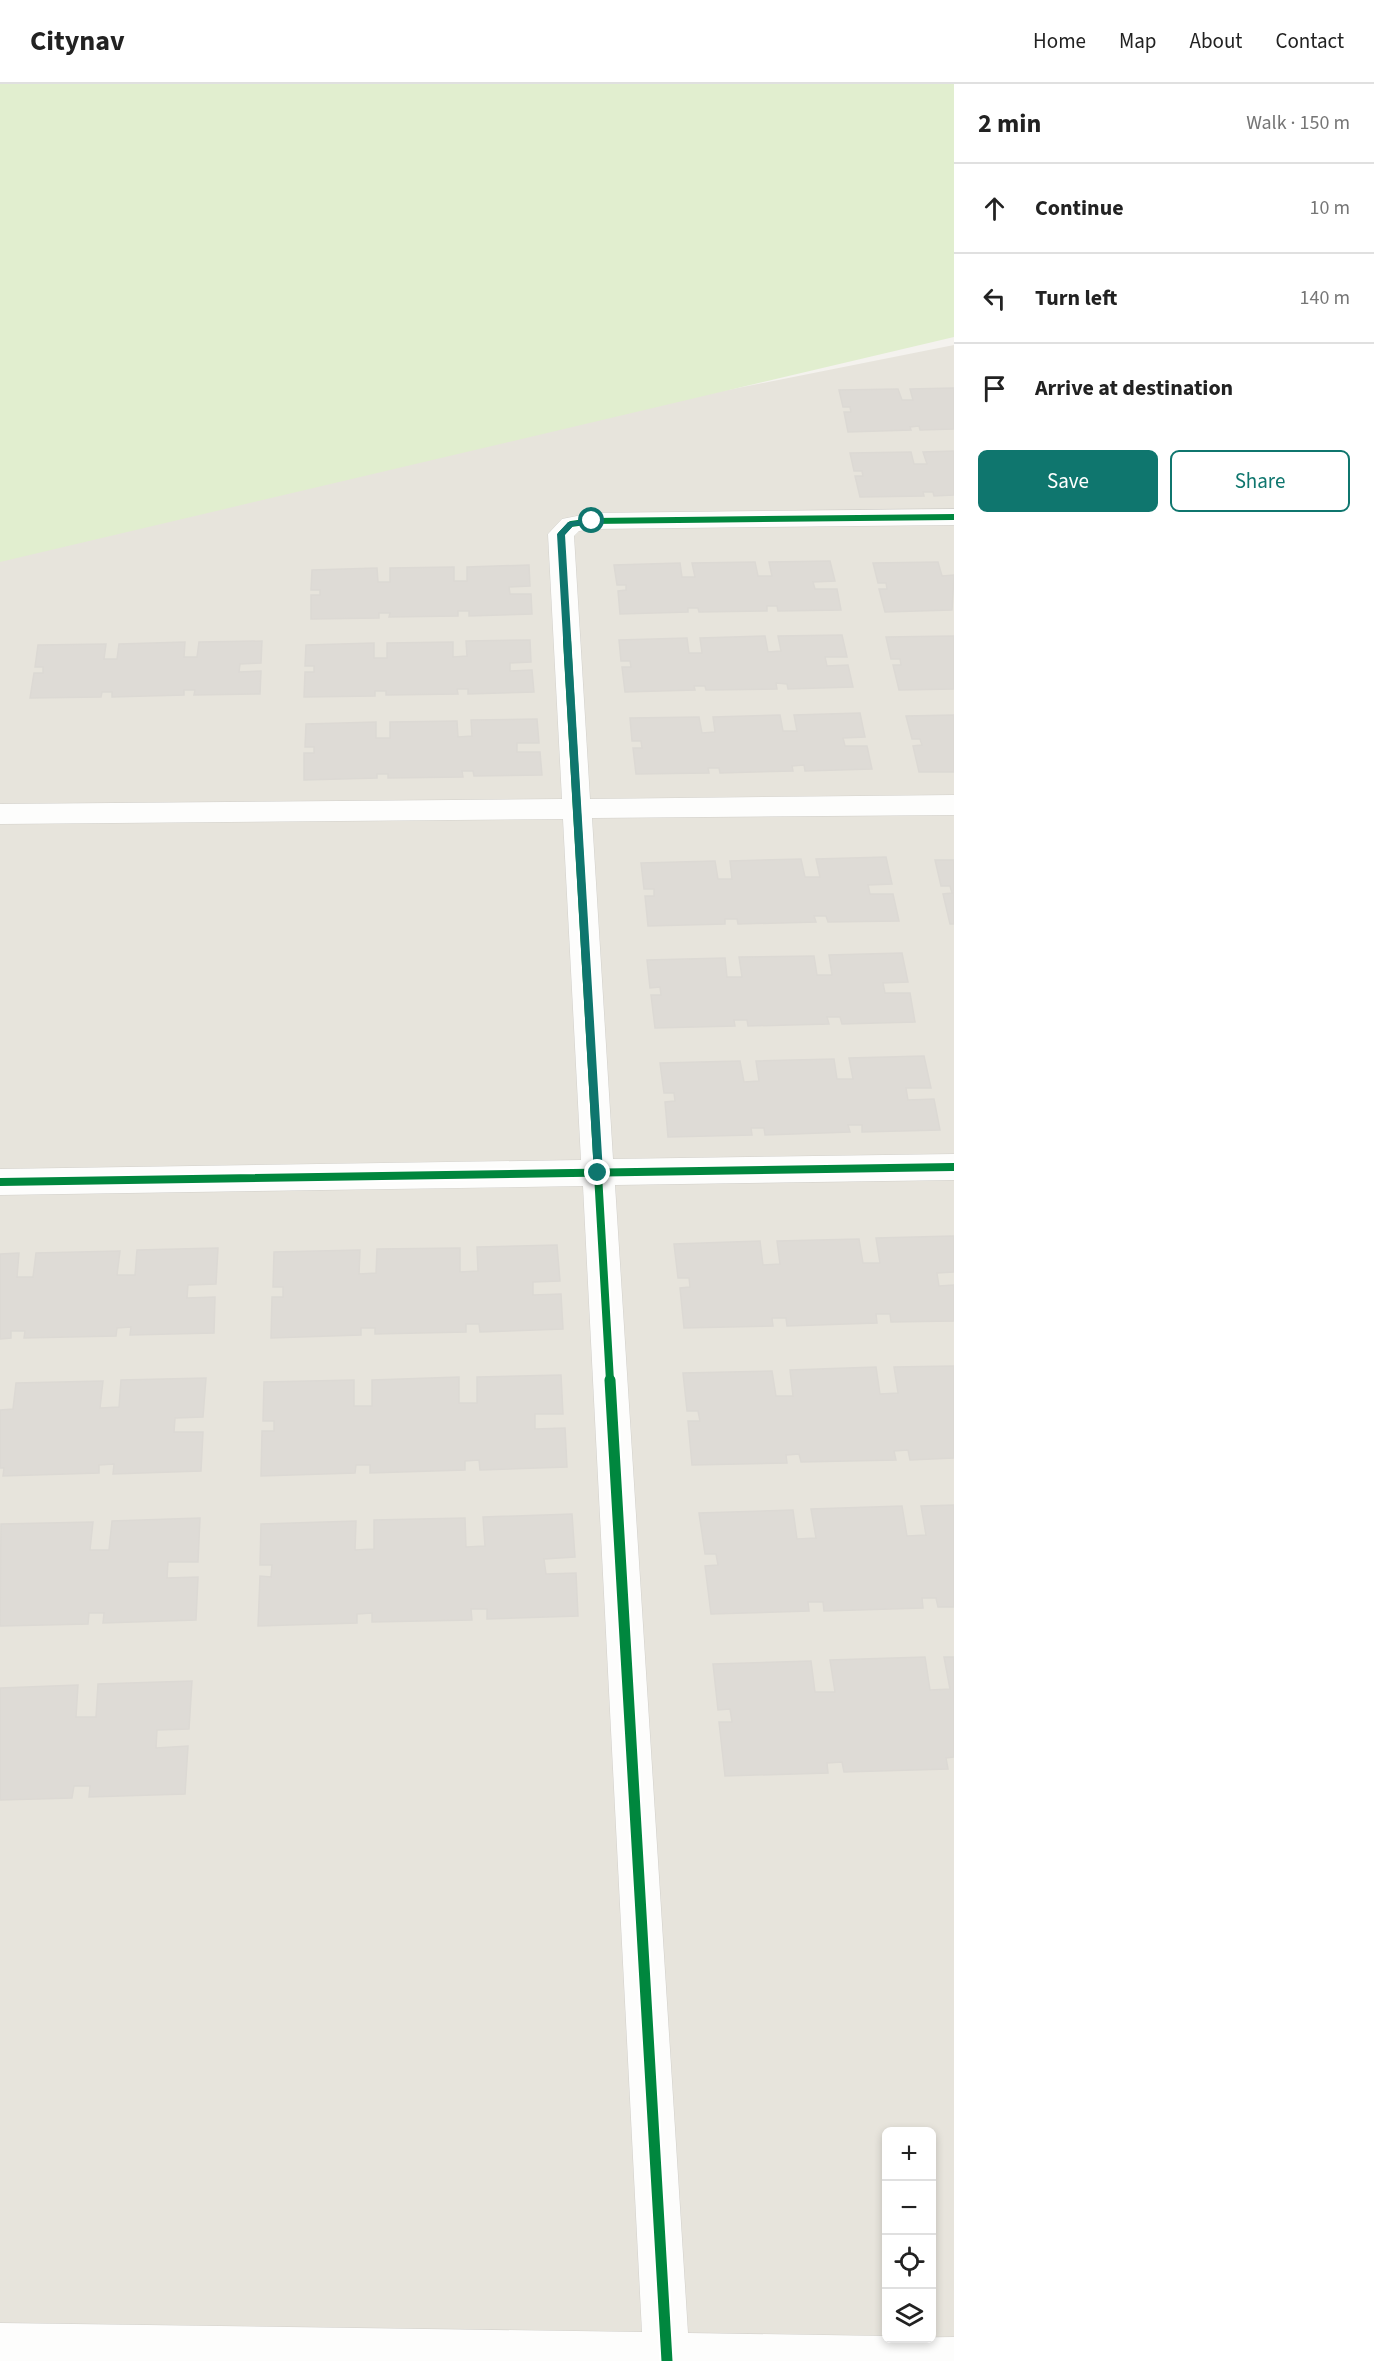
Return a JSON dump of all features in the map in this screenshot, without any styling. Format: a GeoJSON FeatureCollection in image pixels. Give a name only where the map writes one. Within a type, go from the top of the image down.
{"type":"FeatureCollection","features":[{"type":"Feature","properties":{"kind":"street"},"geometry":{"type":"LineString","coordinates":[[667,2358],[561,534],[571,524],[592,521],[954,517]]}},
{"type":"Feature","properties":{"kind":"street"},"geometry":{"type":"LineString","coordinates":[[0,814],[954,805]]}},
{"type":"Feature","properties":{"kind":"street"},"geometry":{"type":"LineString","coordinates":[[0,1182],[954,1167]]}},
{"type":"Feature","properties":{"kind":"street"},"geometry":{"type":"LineString","coordinates":[[0,2346],[667,2358],[954,2360]]}},
{"type":"Feature","properties":{"kind":"shaded area"},"geometry":{"type":"Polygon","coordinates":[[[954,345],[954,2361],[0,2361],[0,535],[954,345]]]}},
{"type":"Feature","properties":{"kind":"green space"},"geometry":{"type":"Polygon","coordinates":[[[0,84],[954,84],[954,337],[0,562],[0,84]]]}},
{"type":"Feature","properties":{"kind":"building"},"geometry":{"type":"Polygon","coordinates":[[[954,388],[954,429],[920,430],[919,426],[910,427],[911,430],[848,432],[844,412],[851,412],[850,407],[843,407],[839,390],[898,389],[902,400],[913,400],[910,389],[954,388]]]}},
{"type":"Feature","properties":{"kind":"building"},"geometry":{"type":"Polygon","coordinates":[[[954,451],[954,495],[934,496],[933,492],[923,492],[924,496],[860,497],[855,476],[863,476],[862,471],[854,471],[850,453],[911,452],[914,464],[927,464],[923,452],[954,451]]]}},
{"type":"Feature","properties":{"kind":"building"},"geometry":{"type":"Polygon","coordinates":[[[830,561],[835,581],[813,582],[815,589],[837,589],[841,610],[778,611],[777,606],[767,606],[767,611],[699,612],[698,608],[688,608],[688,612],[620,614],[618,591],[626,590],[626,585],[617,585],[614,565],[680,563],[682,577],[695,577],[692,563],[755,562],[758,576],[772,576],[769,562],[830,561]]]}},
{"type":"Feature","properties":{"kind":"building"},"geometry":{"type":"Polygon","coordinates":[[[938,562],[942,576],[954,575],[952,610],[885,612],[879,589],[887,589],[886,583],[878,583],[873,563],[938,562]]]}},
{"type":"Feature","properties":{"kind":"building"},"geometry":{"type":"Polygon","coordinates":[[[529,565],[530,586],[509,587],[510,594],[531,594],[532,614],[469,616],[469,611],[458,611],[458,616],[389,617],[390,613],[379,613],[379,618],[311,619],[311,595],[320,595],[320,590],[311,590],[312,570],[377,568],[378,582],[390,582],[390,568],[454,567],[454,581],[467,581],[467,567],[529,565]]]}},
{"type":"Feature","properties":{"kind":"building"},"geometry":{"type":"Polygon","coordinates":[[[842,635],[847,657],[825,657],[827,666],[848,665],[853,687],[788,689],[787,684],[776,683],[777,689],[706,690],[705,686],[694,686],[695,690],[625,692],[622,667],[631,667],[630,661],[621,661],[619,640],[687,638],[689,653],[702,653],[700,638],[765,636],[768,652],[781,651],[778,636],[842,635]]]}},
{"type":"Feature","properties":{"kind":"building"},"geometry":{"type":"Polygon","coordinates":[[[954,636],[954,689],[899,690],[893,665],[901,665],[900,659],[891,659],[886,637],[954,636]]]}},
{"type":"Feature","properties":{"kind":"building"},"geometry":{"type":"Polygon","coordinates":[[[530,640],[531,662],[510,663],[510,671],[532,670],[534,692],[468,694],[468,689],[457,689],[458,694],[386,695],[386,691],[375,691],[375,696],[304,697],[305,672],[314,672],[314,666],[305,666],[306,645],[374,643],[374,658],[387,658],[387,643],[453,642],[453,657],[467,656],[466,641],[530,640]]]}},
{"type":"Feature","properties":{"kind":"building"},"geometry":{"type":"Polygon","coordinates":[[[262,641],[261,663],[240,664],[239,672],[261,671],[260,694],[194,695],[195,690],[184,690],[184,695],[112,697],[112,692],[102,692],[101,697],[30,698],[34,673],[43,673],[43,667],[35,667],[38,645],[106,644],[104,659],[117,659],[119,644],[185,642],[184,657],[197,657],[199,642],[262,641]]]}},
{"type":"Feature","properties":{"kind":"building"},"geometry":{"type":"Polygon","coordinates":[[[860,713],[865,737],[843,738],[845,746],[867,746],[872,769],[805,771],[804,765],[792,766],[793,771],[720,773],[719,768],[708,768],[709,773],[636,774],[633,748],[642,748],[641,741],[632,741],[630,718],[699,717],[702,733],[715,732],[713,717],[780,715],[783,731],[797,731],[794,715],[860,713]]]}},
{"type":"Feature","properties":{"kind":"building"},"geometry":{"type":"Polygon","coordinates":[[[954,715],[954,772],[919,772],[913,746],[922,745],[920,739],[912,739],[906,716],[954,715]]]}},
{"type":"Feature","properties":{"kind":"building"},"geometry":{"type":"Polygon","coordinates":[[[537,719],[539,743],[517,743],[517,752],[540,752],[542,775],[474,776],[473,771],[462,771],[463,777],[388,778],[388,774],[377,774],[377,778],[304,780],[304,753],[314,753],[314,747],[305,747],[306,724],[376,722],[376,738],[390,738],[390,722],[457,721],[458,737],[472,736],[471,720],[537,719]]]}},
{"type":"Feature","properties":{"kind":"building"},"geometry":{"type":"Polygon","coordinates":[[[886,857],[892,884],[868,885],[870,894],[893,894],[899,921],[828,922],[826,916],[814,916],[816,922],[738,924],[737,919],[725,919],[725,924],[648,926],[645,896],[654,896],[654,889],[644,889],[641,863],[715,861],[718,879],[732,879],[730,861],[801,859],[805,877],[820,877],[816,859],[886,857]]]}},
{"type":"Feature","properties":{"kind":"building"},"geometry":{"type":"Polygon","coordinates":[[[935,860],[954,860],[954,924],[950,924],[943,894],[952,893],[950,886],[941,886],[935,860]]]}},
{"type":"Feature","properties":{"kind":"building"},"geometry":{"type":"Polygon","coordinates":[[[902,953],[908,982],[883,983],[885,993],[910,993],[915,1022],[842,1024],[840,1017],[827,1017],[829,1024],[748,1026],[747,1020],[734,1020],[735,1026],[655,1028],[651,995],[661,995],[660,987],[650,988],[647,960],[725,958],[727,977],[742,977],[739,957],[814,956],[817,975],[832,975],[829,955],[902,953]]]}},
{"type":"Feature","properties":{"kind":"building"},"geometry":{"type":"Polygon","coordinates":[[[924,1056],[931,1088],[906,1088],[908,1100],[934,1099],[940,1130],[862,1132],[862,1125],[848,1125],[850,1132],[765,1135],[764,1128],[751,1128],[752,1135],[668,1137],[665,1102],[675,1101],[674,1093],[664,1093],[660,1063],[740,1061],[744,1082],[759,1081],[756,1061],[834,1059],[837,1079],[853,1079],[849,1058],[924,1056]]]}},
{"type":"Feature","properties":{"kind":"building"},"geometry":{"type":"Polygon","coordinates":[[[954,1236],[954,1272],[937,1273],[939,1286],[954,1285],[954,1321],[891,1322],[890,1314],[876,1314],[877,1323],[787,1326],[786,1318],[772,1318],[773,1326],[684,1328],[680,1288],[690,1287],[689,1278],[678,1278],[674,1244],[760,1241],[763,1265],[780,1264],[777,1241],[859,1239],[863,1263],[880,1263],[876,1238],[954,1236]]]}},
{"type":"Feature","properties":{"kind":"building"},"geometry":{"type":"Polygon","coordinates":[[[557,1245],[560,1281],[533,1282],[533,1295],[561,1294],[563,1329],[480,1332],[479,1324],[466,1324],[466,1332],[375,1334],[375,1328],[361,1328],[361,1335],[271,1338],[272,1297],[283,1297],[283,1287],[273,1287],[274,1252],[360,1250],[359,1274],[376,1273],[377,1249],[460,1248],[460,1272],[478,1271],[477,1247],[557,1245]]]}},
{"type":"Feature","properties":{"kind":"building"},"geometry":{"type":"Polygon","coordinates":[[[218,1248],[216,1284],[188,1285],[187,1298],[215,1297],[214,1333],[130,1335],[131,1327],[117,1328],[116,1336],[24,1338],[25,1331],[11,1331],[11,1338],[0,1339],[0,1254],[19,1253],[17,1277],[33,1277],[36,1253],[120,1251],[117,1275],[135,1275],[137,1250],[218,1248]]]}},
{"type":"Feature","properties":{"kind":"building"},"geometry":{"type":"Polygon","coordinates":[[[954,1366],[954,1458],[910,1460],[908,1450],[894,1451],[896,1460],[801,1462],[799,1454],[786,1455],[787,1463],[692,1465],[688,1421],[700,1421],[698,1411],[687,1411],[683,1373],[772,1371],[776,1396],[793,1396],[790,1370],[876,1367],[880,1394],[898,1393],[894,1367],[954,1366]]]}},
{"type":"Feature","properties":{"kind":"building"},"geometry":{"type":"Polygon","coordinates":[[[561,1375],[563,1414],[535,1414],[535,1429],[565,1428],[567,1467],[480,1470],[479,1460],[465,1461],[465,1470],[370,1473],[370,1465],[356,1465],[355,1473],[261,1476],[262,1431],[274,1431],[274,1421],[263,1421],[264,1382],[354,1380],[354,1406],[372,1406],[372,1380],[459,1377],[459,1403],[477,1403],[477,1377],[561,1375]]]}},
{"type":"Feature","properties":{"kind":"building"},"geometry":{"type":"Polygon","coordinates":[[[206,1378],[203,1417],[175,1418],[174,1432],[203,1432],[201,1471],[113,1474],[114,1464],[99,1465],[99,1473],[3,1476],[4,1468],[0,1468],[0,1410],[13,1409],[16,1383],[103,1381],[100,1408],[119,1407],[121,1380],[206,1378]]]}},
{"type":"Feature","properties":{"kind":"building"},"geometry":{"type":"Polygon","coordinates":[[[954,1505],[954,1607],[938,1607],[936,1598],[922,1598],[923,1608],[824,1611],[823,1602],[808,1602],[809,1611],[711,1614],[705,1566],[718,1565],[716,1554],[705,1554],[699,1513],[793,1510],[797,1539],[816,1538],[811,1509],[902,1506],[907,1536],[926,1535],[921,1506],[954,1505]]]}},
{"type":"Feature","properties":{"kind":"building"},"geometry":{"type":"Polygon","coordinates":[[[572,1514],[575,1557],[544,1559],[546,1574],[576,1573],[578,1616],[487,1619],[487,1609],[471,1609],[472,1620],[372,1622],[372,1613],[357,1614],[357,1623],[258,1626],[260,1576],[271,1577],[272,1565],[260,1565],[261,1524],[356,1521],[355,1550],[374,1549],[374,1520],[465,1518],[466,1547],[485,1546],[483,1517],[572,1514]]]}},
{"type":"Feature","properties":{"kind":"building"},"geometry":{"type":"Polygon","coordinates":[[[200,1518],[198,1562],[168,1562],[167,1578],[198,1577],[196,1620],[103,1623],[104,1613],[89,1613],[88,1624],[0,1626],[1,1524],[93,1522],[90,1550],[109,1550],[112,1521],[200,1518]]]}},
{"type":"Feature","properties":{"kind":"building"},"geometry":{"type":"Polygon","coordinates":[[[925,1657],[930,1690],[950,1689],[944,1657],[954,1657],[954,1757],[946,1758],[948,1769],[844,1772],[842,1762],[827,1763],[828,1773],[725,1776],[719,1722],[732,1722],[730,1709],[718,1710],[713,1664],[811,1661],[815,1692],[835,1692],[830,1660],[925,1657]]]}},
{"type":"Feature","properties":{"kind":"building"},"geometry":{"type":"Polygon","coordinates":[[[192,1681],[189,1729],[157,1730],[156,1748],[188,1746],[185,1794],[89,1797],[90,1786],[74,1786],[72,1798],[0,1800],[0,1688],[78,1685],[76,1717],[96,1717],[98,1684],[192,1681]]]}},
{"type":"Feature","properties":{"kind":"cycle path"},"geometry":{"type":"LineString","coordinates":[[667,2361],[561,534],[571,524],[592,521],[954,517]]}},
{"type":"Feature","properties":{"kind":"cycle path"},"geometry":{"type":"LineString","coordinates":[[0,1182],[954,1167]]}},
{"type":"Feature","properties":{"kind":"route"},"geometry":{"type":"LineString","coordinates":[[592,521],[571,524],[561,534],[598,1173]]}}]}
